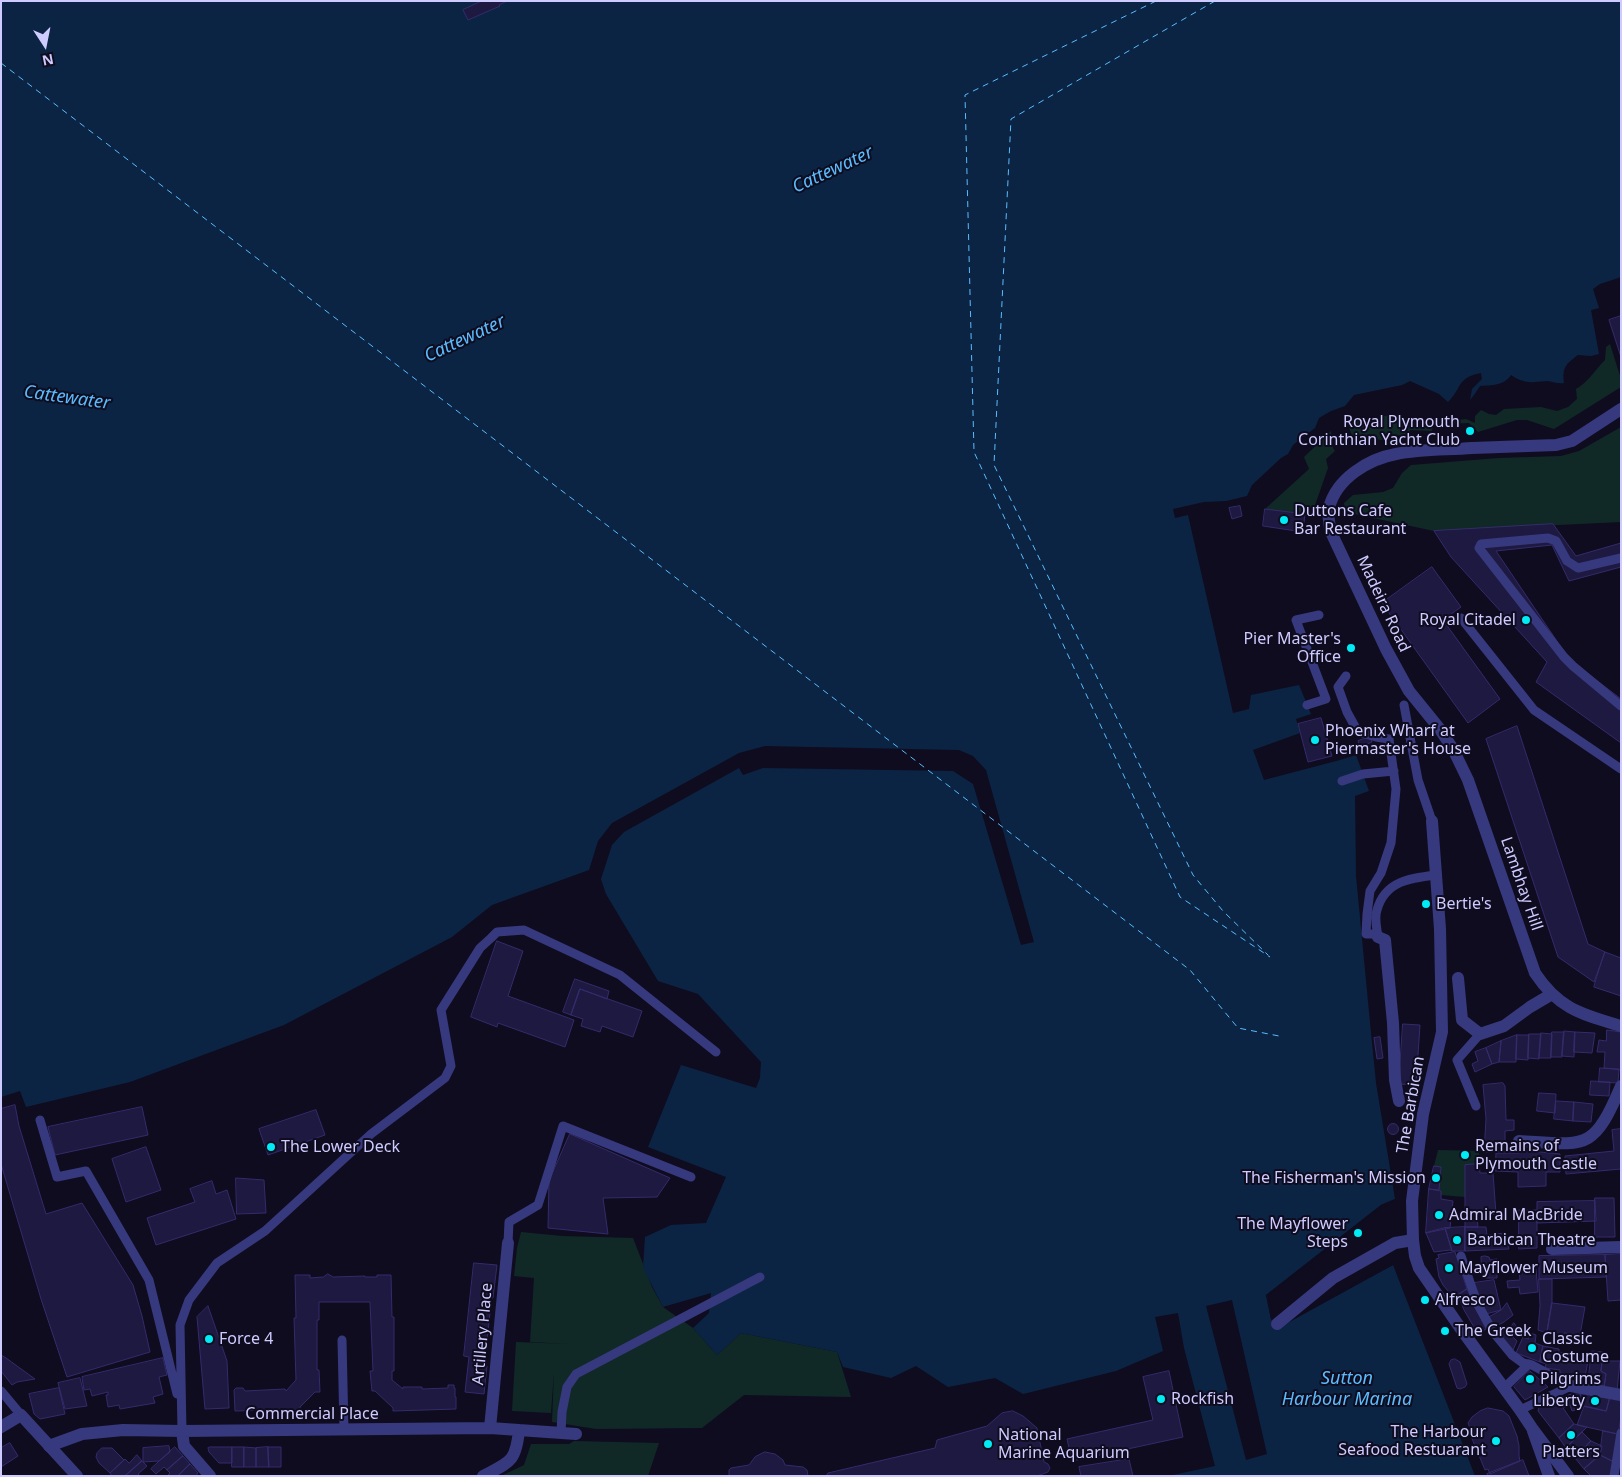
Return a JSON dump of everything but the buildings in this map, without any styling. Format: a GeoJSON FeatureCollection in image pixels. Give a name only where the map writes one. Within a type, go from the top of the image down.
{"type":"FeatureCollection","features":[{"type":"Feature","properties":{"kind":"street","name":"Madeira Road"},"geometry":{"type":"LineString","coordinates":[[1468,780],[1453,749],[1439,728],[1409,691],[1386,649],[1330,530],[1328,510],[1333,494],[1352,474],[1372,462],[1395,454],[1435,450],[1556,445],[1572,441],[1621,409]]}},
{"type":"Feature","properties":{"kind":"street","name":"Lambhay Hill"},"geometry":{"type":"LineString","coordinates":[[1468,780],[1535,973],[1544,986],[1567,1006],[1584,1015],[1621,1026]]}},
{"type":"Feature","properties":{"kind":"street","name":"The Barbican"},"geometry":{"type":"LineString","coordinates":[[1432,820],[1440,930],[1442,1032],[1423,1114],[1412,1201],[1415,1256],[1419,1268],[1532,1428],[1549,1476]]}},
{"type":"Feature","properties":{"kind":"street"},"geometry":{"type":"LineString","coordinates":[[1378,936],[1386,940],[1393,1023],[1395,1080],[1399,1101]]}},
{"type":"Feature","properties":{"kind":"street"},"geometry":{"type":"LineString","coordinates":[[1458,978],[1462,1020],[1480,1034],[1504,1026],[1552,994]]}},
{"type":"Feature","properties":{"kind":"street"},"geometry":{"type":"LineString","coordinates":[[1519,1141],[1566,1144],[1580,1143],[1588,1139],[1606,1120],[1621,1086]]}},
{"type":"Feature","properties":{"kind":"street"},"geometry":{"type":"LineString","coordinates":[[1277,1324],[1332,1278],[1395,1243],[1413,1240]]}},
{"type":"Feature","properties":{"kind":"street","name":"Artillery Place"},"geometry":{"type":"LineString","coordinates":[[490,1428],[508,1243]]}},
{"type":"Feature","properties":{"kind":"street"},"geometry":{"type":"LineString","coordinates":[[1552,1249],[1621,1247]]}},
{"type":"Feature","properties":{"kind":"street"},"geometry":{"type":"LineString","coordinates":[[1571,1386],[1621,1395]]}},
{"type":"Feature","properties":{"kind":"street"},"geometry":{"type":"LineString","coordinates":[[1,1427],[22,1415],[78,1476]]}},
{"type":"Feature","properties":{"kind":"street","name":"Commercial Place"},"geometry":{"type":"LineString","coordinates":[[49,1446],[82,1434],[123,1430],[490,1428],[576,1434]]}},
{"type":"Feature","properties":{"kind":"street"},"geometry":{"type":"LineString","coordinates":[[1532,1428],[1568,1476]]}},
{"type":"Feature","properties":{"kind":"street"},"geometry":{"type":"LineString","coordinates":[[483,1476],[504,1465],[515,1455],[518,1446],[519,1430]]}},
{"type":"Feature","properties":{"kind":"street"},"geometry":{"type":"LineString","coordinates":[[182,1431],[184,1446],[210,1476]]}},
{"type":"Feature","properties":{"kind":"lane"},"geometry":{"type":"LineString","coordinates":[[1621,558],[1578,568],[1567,561],[1556,541],[1548,538],[1481,544],[1479,548],[1564,657],[1621,706]]}},
{"type":"Feature","properties":{"kind":"lane"},"geometry":{"type":"LineString","coordinates":[[1307,705],[1326,699],[1296,620],[1319,615]]}},
{"type":"Feature","properties":{"kind":"lane"},"geometry":{"type":"LineString","coordinates":[[1461,618],[1534,710],[1621,769]]}},
{"type":"Feature","properties":{"kind":"lane"},"geometry":{"type":"LineString","coordinates":[[1346,676],[1338,687],[1347,712],[1358,732],[1389,739],[1396,789],[1391,843],[1381,873],[1370,891],[1366,914],[1366,934],[1378,936],[1376,911],[1386,890],[1402,881],[1436,875]]}},
{"type":"Feature","properties":{"kind":"lane","name":"The Barbican"},"geometry":{"type":"LineString","coordinates":[[1404,705],[1418,780],[1432,820]]}},
{"type":"Feature","properties":{"kind":"lane"},"geometry":{"type":"LineString","coordinates":[[1342,781],[1363,774],[1394,771]]}},
{"type":"Feature","properties":{"kind":"lane"},"geometry":{"type":"LineString","coordinates":[[182,1431],[180,1406],[180,1325],[189,1300],[217,1263],[265,1230],[371,1134],[445,1078],[451,1066],[441,1010],[480,948],[497,932],[524,930],[620,975],[716,1052]]}},
{"type":"Feature","properties":{"kind":"lane"},"geometry":{"type":"LineString","coordinates":[[1476,1106],[1457,1060],[1480,1034]]}},
{"type":"Feature","properties":{"kind":"lane"},"geometry":{"type":"LineString","coordinates":[[40,1120],[57,1177],[86,1171],[149,1280],[180,1406]]}},
{"type":"Feature","properties":{"kind":"lane"},"geometry":{"type":"LineString","coordinates":[[508,1243],[509,1222],[538,1205],[563,1126],[691,1177]]}},
{"type":"Feature","properties":{"kind":"lane"},"geometry":{"type":"LineString","coordinates":[[1461,1256],[1477,1303],[1494,1332],[1512,1356],[1523,1364],[1529,1364],[1571,1386]]}},
{"type":"Feature","properties":{"kind":"lane"},"geometry":{"type":"LineString","coordinates":[[561,1433],[562,1412],[567,1387],[576,1374],[760,1276]]}},
{"type":"Feature","properties":{"kind":"lane"},"geometry":{"type":"LineString","coordinates":[[342,1340],[344,1430]]}},
{"type":"Feature","properties":{"kind":"lane"},"geometry":{"type":"LineString","coordinates":[[1504,1388],[1529,1364]]}},
{"type":"Feature","properties":{"kind":"lane"},"geometry":{"type":"LineString","coordinates":[[1520,1410],[1571,1386]]}},
{"type":"Feature","properties":{"kind":"lane"},"geometry":{"type":"LineString","coordinates":[[1,1391],[22,1415]]}},
{"type":"Feature","properties":{"kind":"lane"},"geometry":{"type":"LineString","coordinates":[[1614,1476],[1621,1433]]}},
{"type":"Feature","properties":{"kind":"green space"},"geometry":{"type":"Polygon","coordinates":[[[1610,344],[1621,379],[1621,387],[1554,429],[1527,420],[1517,420],[1478,432],[1469,423],[1441,424],[1433,426],[1432,431],[1410,430],[1408,436],[1387,435],[1385,440],[1361,439],[1352,436],[1347,422],[1397,414],[1406,418],[1409,423],[1420,421],[1432,423],[1466,419],[1475,423],[1475,416],[1481,410],[1496,415],[1504,409],[1541,407],[1557,411],[1568,407],[1577,399],[1576,389],[1605,360],[1606,347],[1610,344]]]}},
{"type":"Feature","properties":{"kind":"green space"},"geometry":{"type":"Polygon","coordinates":[[[1621,427],[1621,522],[1434,531],[1345,512],[1344,503],[1353,495],[1383,492],[1393,488],[1402,473],[1411,465],[1499,458],[1561,456],[1579,451],[1621,427]]]}},
{"type":"Feature","properties":{"kind":"green space"},"geometry":{"type":"Polygon","coordinates":[[[1331,431],[1335,451],[1326,459],[1328,468],[1314,508],[1306,508],[1305,514],[1265,509],[1309,469],[1304,457],[1331,431]]]}},
{"type":"Feature","properties":{"kind":"green space"},"geometry":{"type":"Polygon","coordinates":[[[1438,1150],[1479,1151],[1479,1164],[1465,1197],[1441,1195],[1439,1190],[1441,1168],[1434,1166],[1438,1150]]]}},
{"type":"Feature","properties":{"kind":"green space"},"geometry":{"type":"Polygon","coordinates":[[[521,1232],[562,1236],[633,1238],[652,1287],[663,1307],[693,1328],[717,1355],[741,1333],[837,1352],[851,1397],[744,1395],[702,1428],[596,1429],[552,1422],[554,1372],[551,1413],[512,1411],[516,1342],[570,1344],[530,1342],[534,1278],[514,1276],[521,1232]]]}},
{"type":"Feature","properties":{"kind":"green space"},"geometry":{"type":"Polygon","coordinates":[[[574,1441],[659,1443],[648,1476],[501,1476],[524,1465],[531,1444],[569,1444],[574,1441]]]}},
{"type":"Feature","properties":{"kind":"water"},"geometry":{"type":"Polygon","coordinates":[[[1,1],[1621,1],[1621,277],[1600,284],[1593,289],[1599,308],[1591,310],[1599,354],[1591,356],[1578,355],[1570,361],[1564,369],[1564,383],[1548,381],[1529,382],[1511,375],[1501,383],[1480,386],[1470,400],[1472,389],[1482,379],[1481,373],[1464,380],[1448,402],[1439,394],[1410,381],[1402,385],[1354,395],[1345,406],[1319,418],[1315,428],[1293,445],[1288,454],[1281,458],[1252,485],[1247,496],[1226,501],[1204,502],[1173,509],[1175,518],[1188,515],[1233,713],[1249,709],[1251,695],[1299,685],[1311,714],[1296,719],[1300,733],[1253,750],[1264,780],[1356,755],[1369,791],[1355,796],[1356,876],[1376,1083],[1395,1199],[1381,1205],[1266,1295],[1271,1319],[1284,1325],[1393,1265],[1475,1476],[1168,1476],[1215,1466],[1184,1348],[1178,1313],[1155,1317],[1163,1351],[1116,1371],[1023,1394],[995,1378],[948,1387],[916,1366],[891,1378],[843,1367],[837,1352],[741,1333],[717,1355],[693,1328],[709,1313],[711,1293],[663,1307],[643,1268],[645,1237],[671,1225],[706,1223],[726,1177],[648,1147],[681,1065],[756,1088],[760,1078],[761,1062],[698,994],[658,981],[606,894],[601,879],[612,845],[624,832],[739,768],[743,775],[763,768],[953,771],[973,784],[1021,945],[1034,942],[986,770],[973,756],[959,750],[765,746],[739,753],[612,823],[598,841],[589,870],[492,905],[452,937],[284,1025],[130,1082],[26,1107],[20,1091],[1,1097],[1,1]],[[1232,1300],[1206,1306],[1246,1460],[1267,1454],[1232,1300]]]}},
{"type":"Feature","properties":{"kind":"pier"},"geometry":{"type":"Polygon","coordinates":[[[1395,1199],[1395,1202],[1382,1207],[1268,1296],[1277,1325],[1393,1262],[1393,1265],[1275,1328],[1266,1295],[1381,1205],[1395,1199]]]}},
{"type":"Feature","properties":{"kind":"ferry route"},"geometry":{"type":"LineString","coordinates":[[1156,1],[965,95],[974,452],[1180,897],[1270,957]]}},
{"type":"Feature","properties":{"kind":"ferry route"},"geometry":{"type":"LineString","coordinates":[[1215,1],[1011,119],[994,465],[1193,875],[1223,911],[1268,955]]}},
{"type":"Feature","properties":{"kind":"ferry route"},"geometry":{"type":"LineString","coordinates":[[1,63],[1190,970],[1238,1028],[1279,1036]]}},
{"type":"Feature","properties":{"kind":"place","name":"Royal Plymouth Corinthian Yacht Club"},"geometry":{"type":"Point","coordinates":[1470,431]}},
{"type":"Feature","properties":{"kind":"place","name":"Duttons Cafe Bar Restaurant"},"geometry":{"type":"Point","coordinates":[1284,520]}},
{"type":"Feature","properties":{"kind":"place","name":"Royal Citadel"},"geometry":{"type":"Point","coordinates":[1526,620]}},
{"type":"Feature","properties":{"kind":"place","name":"Pier Master's Office"},"geometry":{"type":"Point","coordinates":[1351,648]}},
{"type":"Feature","properties":{"kind":"place","name":"Phoenix Wharf at Piermaster's House"},"geometry":{"type":"Point","coordinates":[1315,740]}},
{"type":"Feature","properties":{"kind":"place","name":"Bertie's"},"geometry":{"type":"Point","coordinates":[1426,904]}},
{"type":"Feature","properties":{"kind":"place","name":"The Lower Deck"},"geometry":{"type":"Point","coordinates":[271,1147]}},
{"type":"Feature","properties":{"kind":"place","name":"Remains of Plymouth Castle"},"geometry":{"type":"Point","coordinates":[1465,1155]}},
{"type":"Feature","properties":{"kind":"place","name":"The Fisherman's Mission"},"geometry":{"type":"Point","coordinates":[1436,1178]}},
{"type":"Feature","properties":{"kind":"place","name":"Admiral MacBride"},"geometry":{"type":"Point","coordinates":[1439,1215]}},
{"type":"Feature","properties":{"kind":"place","name":"The Mayflower Steps"},"geometry":{"type":"Point","coordinates":[1358,1233]}},
{"type":"Feature","properties":{"kind":"place","name":"Barbican Theatre"},"geometry":{"type":"Point","coordinates":[1457,1240]}},
{"type":"Feature","properties":{"kind":"place","name":"Mayflower Museum"},"geometry":{"type":"Point","coordinates":[1449,1268]}},
{"type":"Feature","properties":{"kind":"place","name":"Alfresco"},"geometry":{"type":"Point","coordinates":[1425,1300]}},
{"type":"Feature","properties":{"kind":"place","name":"The Greek"},"geometry":{"type":"Point","coordinates":[1445,1331]}},
{"type":"Feature","properties":{"kind":"place","name":"Force 4"},"geometry":{"type":"Point","coordinates":[209,1339]}},
{"type":"Feature","properties":{"kind":"place","name":"Classic Costume"},"geometry":{"type":"Point","coordinates":[1532,1348]}},
{"type":"Feature","properties":{"kind":"place","name":"Pilgrims"},"geometry":{"type":"Point","coordinates":[1530,1379]}},
{"type":"Feature","properties":{"kind":"place","name":"Rockfish"},"geometry":{"type":"Point","coordinates":[1161,1399]}},
{"type":"Feature","properties":{"kind":"place","name":"Liberty"},"geometry":{"type":"Point","coordinates":[1595,1401]}},
{"type":"Feature","properties":{"kind":"place","name":"Platters"},"geometry":{"type":"Point","coordinates":[1571,1435]}},
{"type":"Feature","properties":{"kind":"place","name":"The Harbour Seafood Restuarant"},"geometry":{"type":"Point","coordinates":[1496,1441]}},
{"type":"Feature","properties":{"kind":"place","name":"National Marine Aquarium"},"geometry":{"type":"Point","coordinates":[988,1444]}},
{"type":"Feature","properties":{"kind":"water label","name":"Cattewater"},"geometry":{"type":"Point","coordinates":[833,170]}},
{"type":"Feature","properties":{"kind":"water label","name":"Cattewater"},"geometry":{"type":"Point","coordinates":[465,339]}},
{"type":"Feature","properties":{"kind":"water label","name":"Cattewater"},"geometry":{"type":"Point","coordinates":[67,398]}},
{"type":"Feature","properties":{"kind":"water label","name":"Sutton Harbour Marina"},"geometry":{"type":"Point","coordinates":[1347,1389]}}]}
